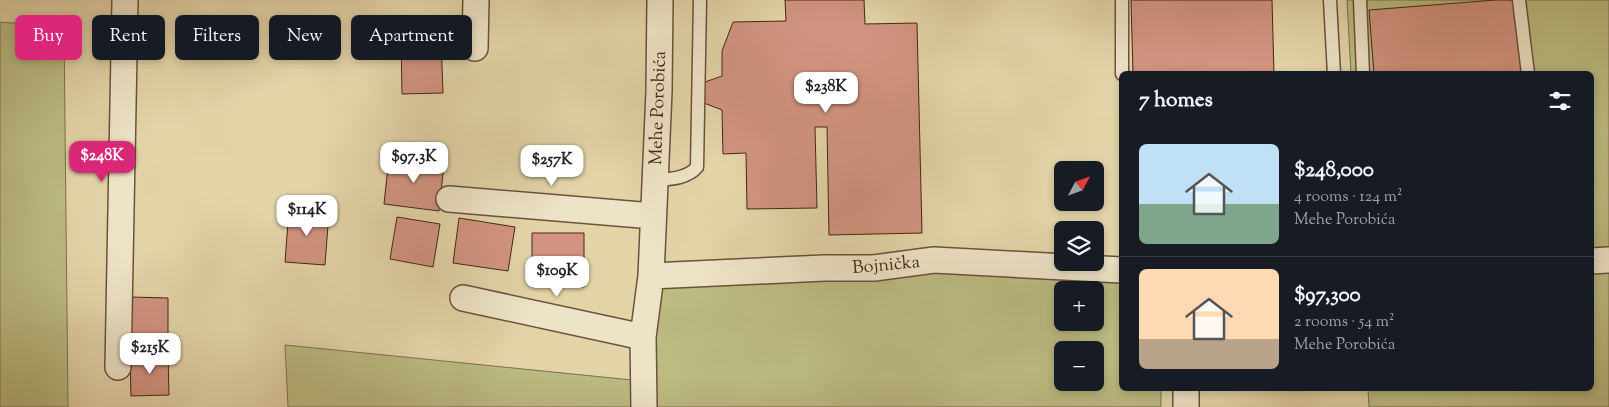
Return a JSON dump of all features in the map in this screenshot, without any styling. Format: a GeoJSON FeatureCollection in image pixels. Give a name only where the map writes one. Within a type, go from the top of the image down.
{"type":"FeatureCollection","features":[{"type":"Feature","properties":{"kind":"street"},"geometry":{"type":"LineString","coordinates":[[118,367],[126,0]]}},
{"type":"Feature","properties":{"kind":"street"},"geometry":{"type":"LineString","coordinates":[[475,48],[476,0]]}},
{"type":"Feature","properties":{"kind":"street","name":"Mehe Porobića"},"geometry":{"type":"LineString","coordinates":[[644,407],[642,337],[651,276],[660,0]]}},
{"type":"Feature","properties":{"kind":"street"},"geometry":{"type":"LineString","coordinates":[[448,199],[653,216]]}},
{"type":"Feature","properties":{"kind":"street","name":"Bojnička"},"geometry":{"type":"LineString","coordinates":[[651,276],[824,268],[874,268],[934,260],[970,260],[1119,270]]}},
{"type":"Feature","properties":{"kind":"street"},"geometry":{"type":"LineString","coordinates":[[1594,261],[1609,260]]}},
{"type":"Feature","properties":{"kind":"street"},"geometry":{"type":"LineString","coordinates":[[463,298],[642,337]]}},
{"type":"Feature","properties":{"kind":"street"},"geometry":{"type":"LineString","coordinates":[[1186,391],[1186,407]]}},
{"type":"Feature","properties":{"kind":"lane"},"geometry":{"type":"LineString","coordinates":[[655,180],[673,179],[692,173],[697,167],[700,0]]}},
{"type":"Feature","properties":{"kind":"lane"},"geometry":{"type":"LineString","coordinates":[[1122,0],[1122,71]]}},
{"type":"Feature","properties":{"kind":"lane"},"geometry":{"type":"LineString","coordinates":[[1330,0],[1334,71]]}},
{"type":"Feature","properties":{"kind":"lane"},"geometry":{"type":"LineString","coordinates":[[1360,0],[1363,71]]}},
{"type":"Feature","properties":{"kind":"lane"},"geometry":{"type":"LineString","coordinates":[[1519,0],[1528,71]]}},
{"type":"Feature","properties":{"kind":"green space"},"geometry":{"type":"Polygon","coordinates":[[[1347,0],[1609,0],[1609,407],[1369,407],[1368,391],[1594,391],[1594,71],[1351,71],[1347,0]]]}},
{"type":"Feature","properties":{"kind":"green space"},"geometry":{"type":"Polygon","coordinates":[[[0,22],[15,23],[15,60],[64,60],[68,407],[0,407],[0,22]]]}},
{"type":"Feature","properties":{"kind":"green space"},"geometry":{"type":"Polygon","coordinates":[[[1104,260],[1119,260],[1119,391],[1161,391],[1161,407],[288,407],[285,345],[642,381],[649,268],[1054,261],[1054,271],[1104,271],[1104,260]]]}},
{"type":"Feature","properties":{"kind":"building"},"geometry":{"type":"Polygon","coordinates":[[[785,0],[864,0],[865,24],[917,23],[922,233],[829,235],[827,127],[815,127],[817,208],[747,209],[746,153],[723,154],[722,110],[704,103],[705,82],[722,76],[722,51],[733,22],[786,21],[785,0]]]}},
{"type":"Feature","properties":{"kind":"building"},"geometry":{"type":"Polygon","coordinates":[[[1131,0],[1272,0],[1274,71],[1133,71],[1131,0]]]}},
{"type":"Feature","properties":{"kind":"building"},"geometry":{"type":"Polygon","coordinates":[[[1518,0],[1524,71],[1374,71],[1369,10],[1518,0]]]}},
{"type":"Feature","properties":{"kind":"building"},"geometry":{"type":"Polygon","coordinates":[[[401,60],[442,60],[443,93],[402,94],[401,60]]]}},
{"type":"Feature","properties":{"kind":"building"},"geometry":{"type":"Polygon","coordinates":[[[389,158],[444,164],[439,211],[384,204],[389,158]]]}},
{"type":"Feature","properties":{"kind":"building"},"geometry":{"type":"Polygon","coordinates":[[[289,209],[329,212],[325,265],[285,262],[289,209]]]}},
{"type":"Feature","properties":{"kind":"building"},"geometry":{"type":"Polygon","coordinates":[[[397,217],[440,224],[433,267],[390,259],[397,217]]]}},
{"type":"Feature","properties":{"kind":"building"},"geometry":{"type":"Polygon","coordinates":[[[459,218],[515,227],[508,271],[453,263],[459,218]]]}},
{"type":"Feature","properties":{"kind":"building"},"geometry":{"type":"Polygon","coordinates":[[[532,233],[584,233],[584,287],[532,287],[532,233]]]}},
{"type":"Feature","properties":{"kind":"building"},"geometry":{"type":"Polygon","coordinates":[[[131,297],[168,298],[168,340],[130,340],[131,297]]]}},
{"type":"Feature","properties":{"kind":"building"},"geometry":{"type":"Polygon","coordinates":[[[168,353],[169,395],[131,396],[130,354],[168,353]]]}}]}
